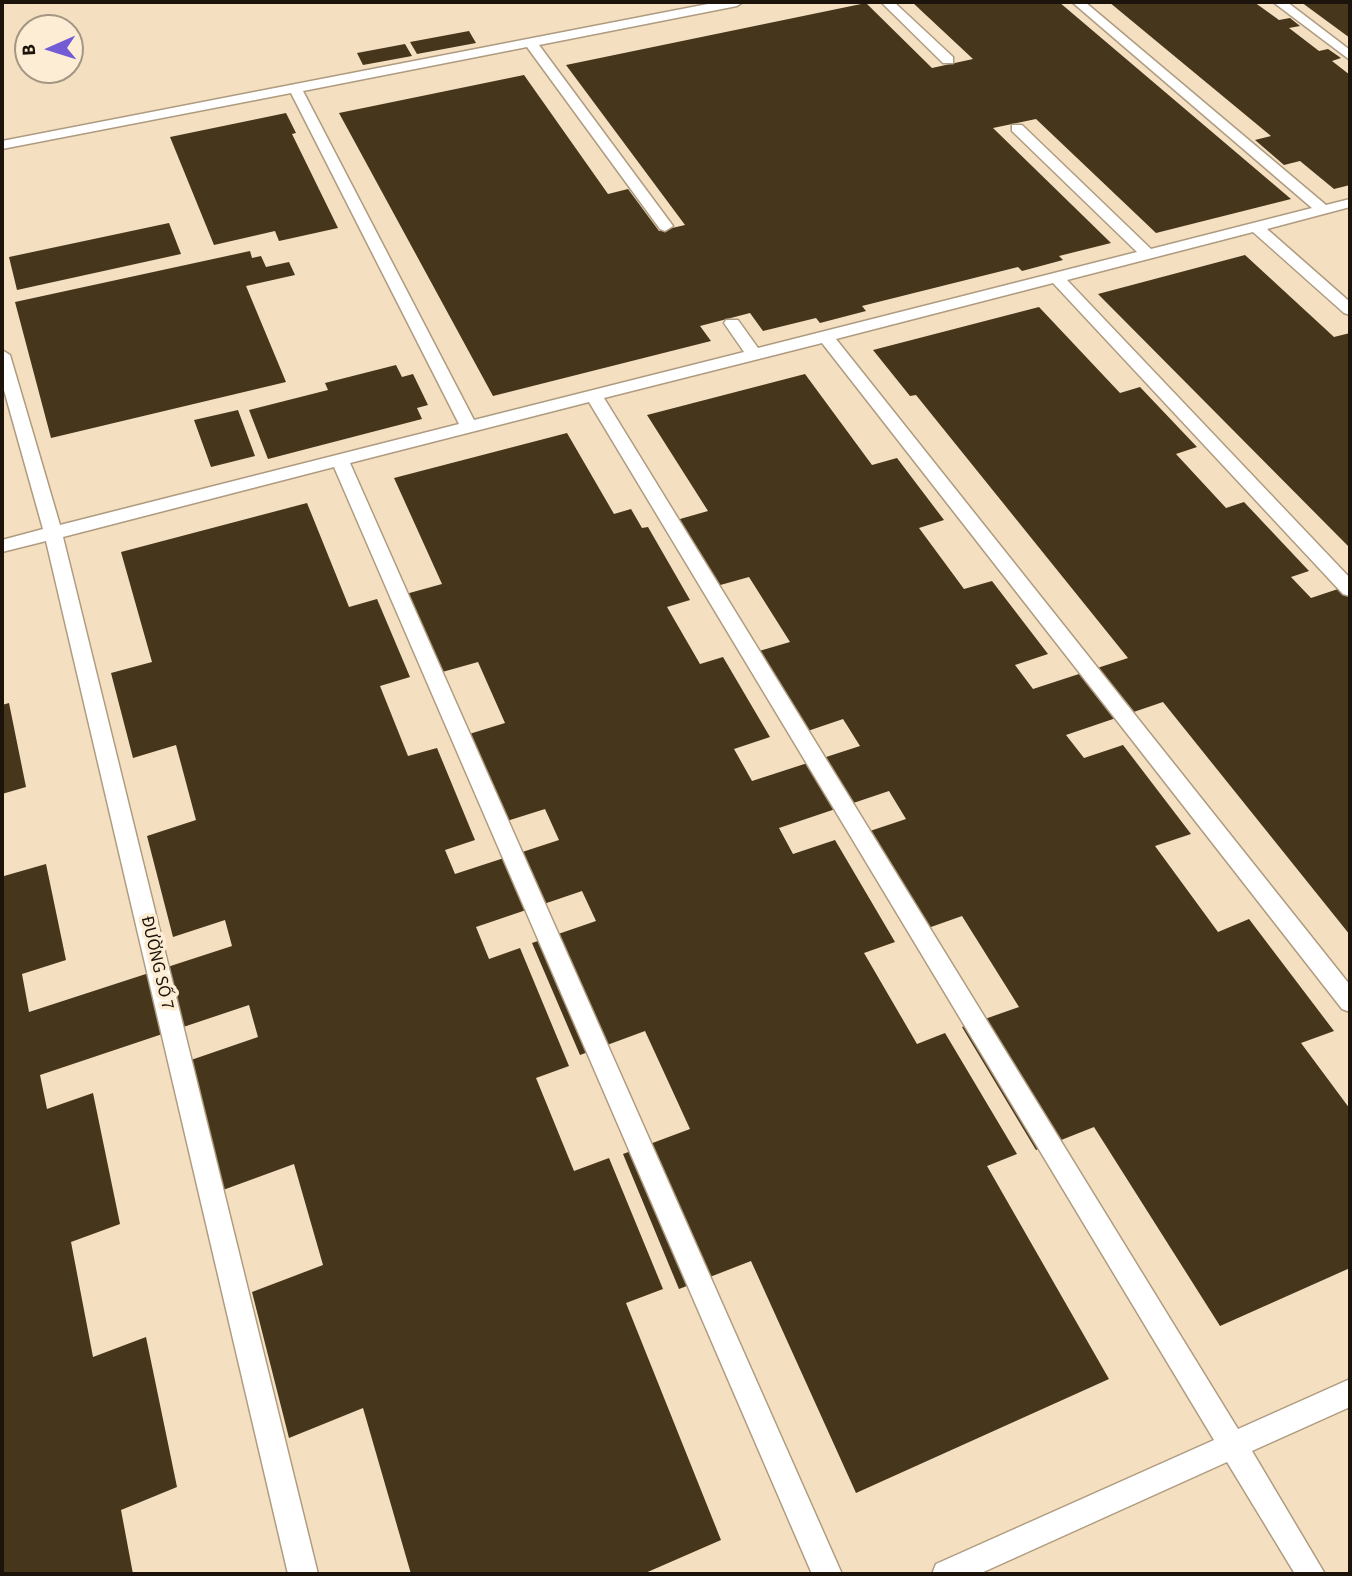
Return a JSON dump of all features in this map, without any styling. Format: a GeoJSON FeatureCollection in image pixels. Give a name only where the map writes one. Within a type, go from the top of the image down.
{"type":"FeatureCollection","features":[{"type":"Feature","properties":{"kind":"lane"},"geometry":{"type":"LineString","coordinates":[[2,145],[737,2]]}},
{"type":"Feature","properties":{"kind":"lane"},"geometry":{"type":"LineString","coordinates":[[887,2],[948,61]]}},
{"type":"Feature","properties":{"kind":"lane"},"geometry":{"type":"LineString","coordinates":[[1078,2],[1323,210]]}},
{"type":"Feature","properties":{"kind":"lane"},"geometry":{"type":"LineString","coordinates":[[1279,2],[1350,56]]}},
{"type":"Feature","properties":{"kind":"lane"},"geometry":{"type":"LineString","coordinates":[[530,42],[665,226]]}},
{"type":"Feature","properties":{"kind":"lane"},"geometry":{"type":"LineString","coordinates":[[295,88],[469,428]]}},
{"type":"Feature","properties":{"kind":"lane"},"geometry":{"type":"LineString","coordinates":[[1017,128],[1148,254]]}},
{"type":"Feature","properties":{"kind":"lane"},"geometry":{"type":"LineString","coordinates":[[2,546],[1350,204]]}},
{"type":"Feature","properties":{"kind":"lane"},"geometry":{"type":"LineString","coordinates":[[1256,227],[1350,310]]}},
{"type":"Feature","properties":{"kind":"lane"},"geometry":{"type":"LineString","coordinates":[[1057,278],[1350,589]]}},
{"type":"Feature","properties":{"kind":"lane"},"geometry":{"type":"LineString","coordinates":[[732,323],[754,354]]}},
{"type":"Feature","properties":{"kind":"lane"},"geometry":{"type":"LineString","coordinates":[[826,337],[1350,1002]]}},
{"type":"Feature","properties":{"kind":"lane","name":"ĐƯỜNG SỐ 7"},"geometry":{"type":"LineString","coordinates":[[2,355],[53,533],[303,1574]]}},
{"type":"Feature","properties":{"kind":"lane"},"geometry":{"type":"LineString","coordinates":[[594,396],[1311,1574]]}},
{"type":"Feature","properties":{"kind":"lane"},"geometry":{"type":"LineString","coordinates":[[340,460],[827,1574]]}},
{"type":"Feature","properties":{"kind":"lane"},"geometry":{"type":"LineString","coordinates":[[946,1574],[1350,1393]]}},
{"type":"Feature","properties":{"kind":"building"},"geometry":{"type":"Polygon","coordinates":[[[912,2],[1059,2],[1291,199],[1156,233],[1036,119],[993,128],[1111,243],[1059,256],[1063,260],[1022,271],[1018,267],[862,306],[866,311],[820,323],[816,318],[763,331],[750,313],[700,326],[711,341],[493,396],[339,113],[524,75],[608,194],[628,189],[659,231],[685,225],[566,65],[866,3],[932,68],[973,59],[912,2]]]}},
{"type":"Feature","properties":{"kind":"building"},"geometry":{"type":"Polygon","coordinates":[[[1109,2],[1254,2],[1279,20],[1290,18],[1300,26],[1289,28],[1319,51],[1328,49],[1341,58],[1332,61],[1350,75],[1350,185],[1334,189],[1300,161],[1284,165],[1255,140],[1271,136],[1109,2]]]}},
{"type":"Feature","properties":{"kind":"building"},"geometry":{"type":"Polygon","coordinates":[[[1301,2],[1350,2],[1350,38],[1301,2]]]}},
{"type":"Feature","properties":{"kind":"building"},"geometry":{"type":"Polygon","coordinates":[[[469,31],[476,43],[417,54],[410,42],[469,31]]]}},
{"type":"Feature","properties":{"kind":"building"},"geometry":{"type":"Polygon","coordinates":[[[405,44],[412,56],[363,65],[357,53],[405,44]]]}},
{"type":"Feature","properties":{"kind":"building"},"geometry":{"type":"Polygon","coordinates":[[[286,113],[296,133],[292,134],[338,228],[279,241],[275,231],[214,245],[170,137],[286,113]]]}},
{"type":"Feature","properties":{"kind":"building"},"geometry":{"type":"Polygon","coordinates":[[[169,223],[181,254],[17,290],[9,257],[169,223]]]}},
{"type":"Feature","properties":{"kind":"building"},"geometry":{"type":"Polygon","coordinates":[[[250,251],[252,258],[261,256],[266,267],[289,262],[295,275],[246,286],[286,382],[51,438],[15,302],[250,251]]]}},
{"type":"Feature","properties":{"kind":"building"},"geometry":{"type":"Polygon","coordinates":[[[1245,255],[1334,337],[1350,333],[1350,548],[1098,294],[1245,255]]]}},
{"type":"Feature","properties":{"kind":"building"},"geometry":{"type":"Polygon","coordinates":[[[1039,307],[1120,393],[1140,387],[1197,447],[1176,454],[1226,508],[1244,502],[1309,571],[1291,577],[1311,598],[1350,585],[1350,935],[1163,702],[1066,735],[1084,758],[1123,745],[1191,834],[1155,846],[1218,932],[1249,919],[1334,1031],[1301,1043],[1350,1109],[1350,1268],[1220,1326],[1094,1127],[1036,1150],[962,1027],[1019,1007],[962,916],[914,933],[855,836],[906,819],[889,791],[779,828],[793,854],[835,840],[895,942],[864,953],[917,1044],[945,1033],[1017,1154],[987,1166],[1109,1379],[856,1493],[751,1261],[679,1289],[623,1154],[690,1129],[645,1031],[580,1055],[532,943],[596,921],[582,891],[476,927],[489,959],[520,948],[569,1066],[536,1078],[574,1171],[609,1158],[663,1289],[626,1303],[721,1540],[643,1574],[411,1574],[363,1408],[289,1438],[252,1292],[323,1265],[294,1164],[223,1190],[191,1060],[258,1037],[249,1005],[40,1075],[47,1109],[93,1093],[120,1224],[71,1242],[93,1357],[146,1337],[177,1487],[121,1510],[133,1574],[2,1574],[2,872],[4,876],[46,864],[66,960],[22,974],[29,1012],[232,946],[225,920],[173,937],[147,836],[196,820],[176,745],[133,758],[111,673],[152,662],[121,552],[307,503],[349,607],[377,599],[410,677],[380,686],[408,756],[437,748],[475,840],[445,850],[455,874],[559,840],[545,809],[491,826],[453,739],[505,723],[478,662],[428,676],[395,597],[442,584],[394,478],[567,433],[614,514],[631,509],[642,528],[648,527],[690,600],[667,607],[700,664],[723,657],[770,737],[734,749],[752,781],[860,746],[843,719],[790,737],[742,656],[790,642],[749,577],[706,589],[666,523],[708,511],[647,415],[805,374],[872,465],[897,458],[944,520],[919,528],[964,589],[992,581],[1048,654],[1015,665],[1033,689],[1128,658],[916,395],[910,396],[873,350],[1039,307]]]}},
{"type":"Feature","properties":{"kind":"building"},"geometry":{"type":"Polygon","coordinates":[[[396,365],[402,377],[413,374],[428,405],[417,408],[422,419],[268,459],[249,410],[328,390],[325,383],[396,365]]]}},
{"type":"Feature","properties":{"kind":"building"},"geometry":{"type":"Polygon","coordinates":[[[238,410],[255,456],[211,467],[194,420],[238,410]]]}},
{"type":"Feature","properties":{"kind":"building"},"geometry":{"type":"Polygon","coordinates":[[[9,703],[26,787],[2,794],[2,705],[9,703]]]}}]}
